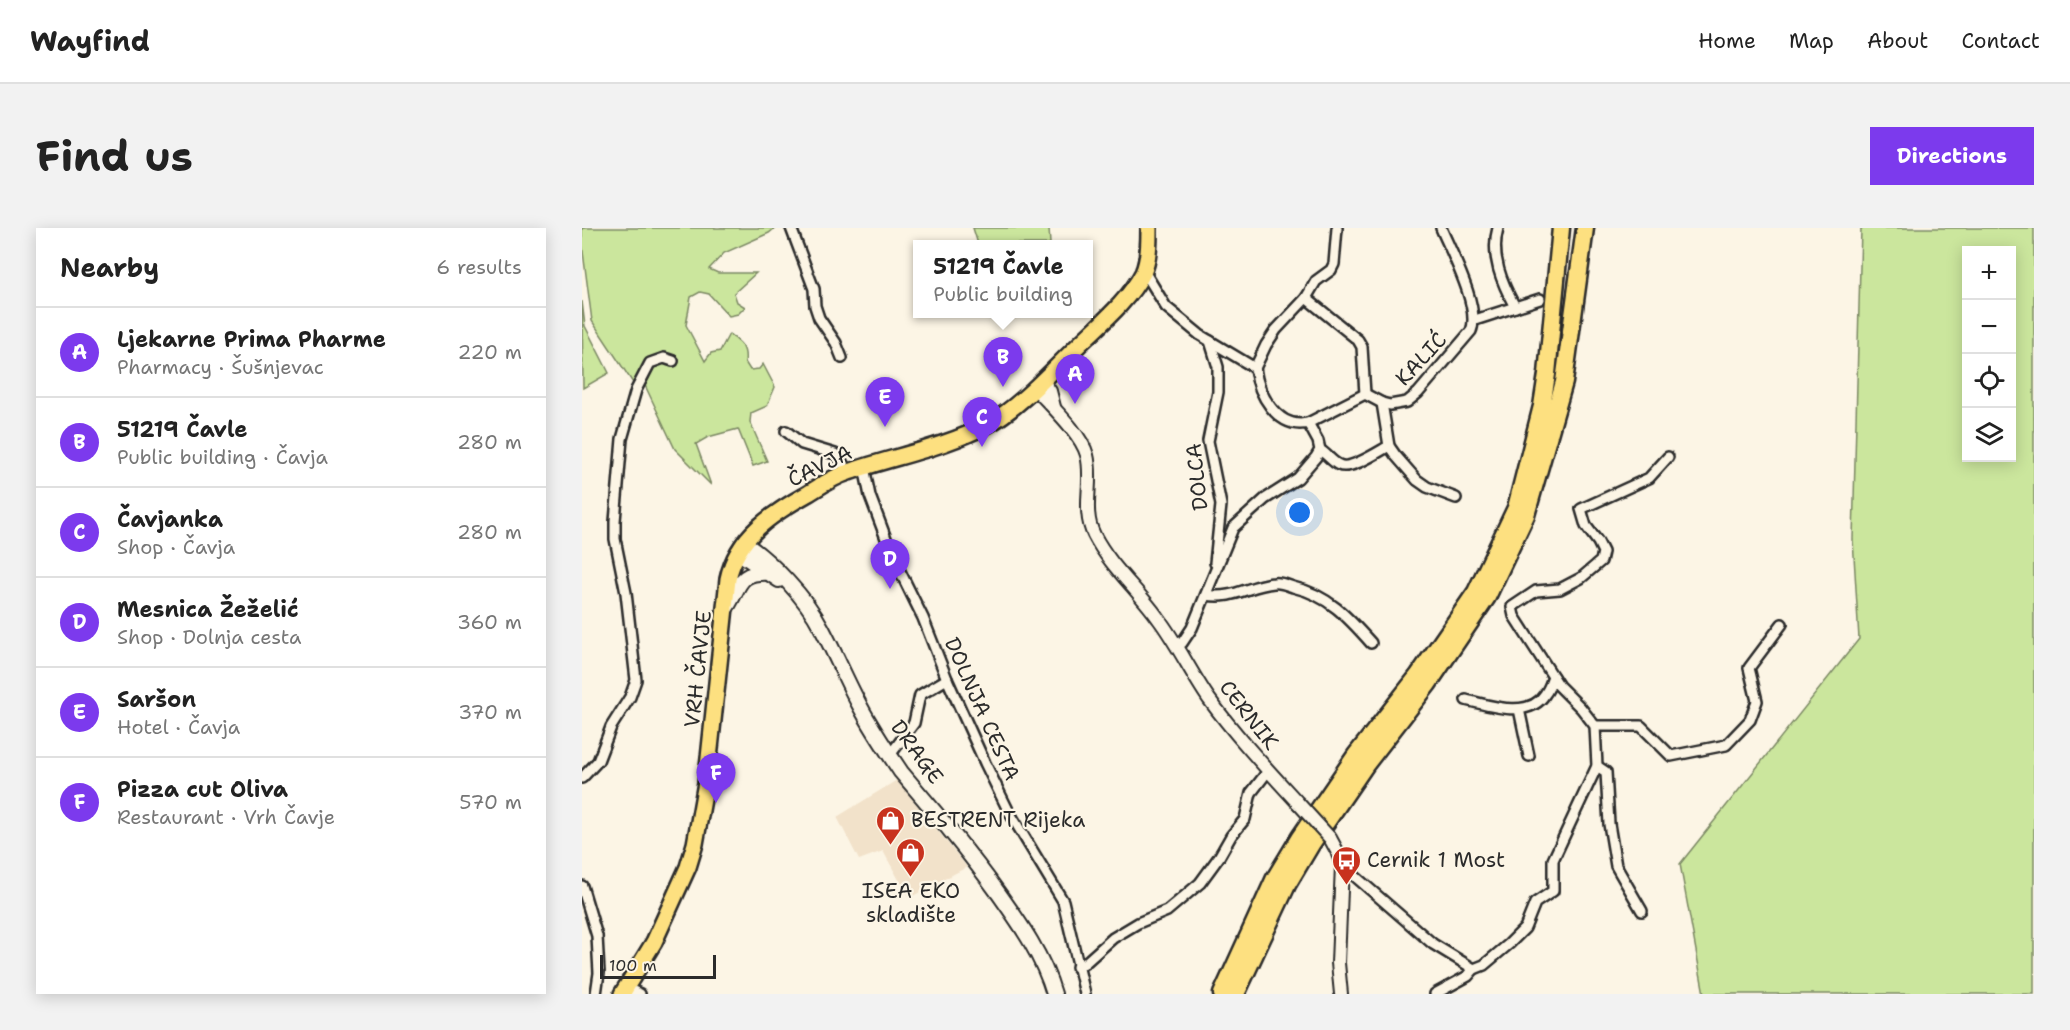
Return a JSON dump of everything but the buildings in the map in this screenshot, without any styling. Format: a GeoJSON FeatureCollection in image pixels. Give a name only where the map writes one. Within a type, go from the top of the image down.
{"type":"FeatureCollection","features":[{"type":"Feature","properties":{"kind":"highway"},"geometry":{"type":"LineString","coordinates":[[1556,228],[1559,258]]}},
{"type":"Feature","properties":{"kind":"highway"},"geometry":{"type":"LineString","coordinates":[[1222,994],[1274,880],[1295,845],[1321,805],[1418,676],[1476,592],[1516,508],[1546,385],[1561,228]]}},
{"type":"Feature","properties":{"kind":"highway"},"geometry":{"type":"LineString","coordinates":[[1553,415],[1565,337],[1575,228]]}},
{"type":"Feature","properties":{"kind":"highway"},"geometry":{"type":"LineString","coordinates":[[1236,994],[1287,885],[1312,843],[1366,764],[1428,684],[1486,597],[1526,515],[1564,382],[1585,228]]}},
{"type":"Feature","properties":{"kind":"main road","name":"ČAVJA"},"geometry":{"type":"LineString","coordinates":[[743,545],[773,514],[847,472],[926,449],[987,425],[1007,412],[1106,318],[1132,289],[1144,271],[1149,228]]}},
{"type":"Feature","properties":{"kind":"main road","name":"DRAGE"},"geometry":{"type":"LineString","coordinates":[[743,545],[745,557],[793,590]]}},
{"type":"Feature","properties":{"kind":"main road","name":"DRAGE"},"geometry":{"type":"LineString","coordinates":[[743,545],[771,564],[806,603],[820,625],[860,706],[890,755],[901,772],[984,874],[1023,928],[1042,961],[1054,994]]}},
{"type":"Feature","properties":{"kind":"main road","name":"VRH ČAVJE"},"geometry":{"type":"LineString","coordinates":[[629,992],[688,867],[695,844],[707,777],[730,572],[743,545]]}},
{"type":"Feature","properties":{"kind":"main road"},"geometry":{"type":"LineString","coordinates":[[724,611],[732,601],[737,586],[744,577],[757,573],[769,573]]}},
{"type":"Feature","properties":{"kind":"street"},"geometry":{"type":"LineString","coordinates":[[791,228],[814,290],[815,306],[819,318],[836,343],[842,358]]}},
{"type":"Feature","properties":{"kind":"street"},"geometry":{"type":"LineString","coordinates":[[1337,228],[1334,264],[1331,270],[1316,281],[1306,298],[1276,330],[1255,368],[1268,406],[1293,423],[1300,425],[1365,394]]}},
{"type":"Feature","properties":{"kind":"street"},"geometry":{"type":"LineString","coordinates":[[1441,228],[1472,302],[1475,321],[1540,299]]}},
{"type":"Feature","properties":{"kind":"street"},"geometry":{"type":"LineString","coordinates":[[1498,228],[1496,237],[1498,270],[1515,307]]}},
{"type":"Feature","properties":{"kind":"street"},"geometry":{"type":"LineString","coordinates":[[1144,271],[1166,308],[1210,341],[1255,368]]}},
{"type":"Feature","properties":{"kind":"street","name":"KALIĆ"},"geometry":{"type":"LineString","coordinates":[[1306,298],[1358,340],[1362,347],[1365,394],[1390,405],[1407,402],[1418,393],[1471,331],[1475,321]]}},
{"type":"Feature","properties":{"kind":"street","name":"DOLCA"},"geometry":{"type":"LineString","coordinates":[[1210,341],[1218,367],[1218,392],[1208,441],[1221,505],[1214,574]]}},
{"type":"Feature","properties":{"kind":"street"},"geometry":{"type":"LineString","coordinates":[[582,778],[598,761],[611,727],[630,697],[636,681],[626,593],[615,539],[622,439],[636,390],[650,363],[664,358],[673,361]]}},
{"type":"Feature","properties":{"kind":"street","name":"CERNIK"},"geometry":{"type":"LineString","coordinates":[[1038,383],[1050,391],[1054,406],[1086,451],[1090,476],[1087,492],[1088,518],[1094,535],[1111,560],[1159,619],[1208,697],[1268,771],[1330,838],[1335,845],[1342,866]]}},
{"type":"Feature","properties":{"kind":"street","name":"KALIĆ"},"geometry":{"type":"LineString","coordinates":[[1382,403],[1389,446]]}},
{"type":"Feature","properties":{"kind":"street"},"geometry":{"type":"LineString","coordinates":[[1308,423],[1318,441],[1320,450],[1337,465],[1352,467],[1389,446],[1417,480],[1427,487],[1456,498]]}},
{"type":"Feature","properties":{"kind":"street"},"geometry":{"type":"LineString","coordinates":[[786,431],[802,444],[835,454],[840,458],[847,472]]}},
{"type":"Feature","properties":{"kind":"street"},"geometry":{"type":"LineString","coordinates":[[1177,647],[1188,636],[1228,538],[1239,520],[1265,499],[1298,478],[1320,450]]}},
{"type":"Feature","properties":{"kind":"street"},"geometry":{"type":"LineString","coordinates":[[1435,994],[1468,976],[1474,969],[1484,965],[1509,944],[1525,928],[1535,903],[1553,891],[1553,860],[1597,766],[1594,726],[1581,708],[1559,686],[1514,616],[1512,607],[1536,591],[1560,589],[1581,578],[1601,561],[1603,552],[1586,526],[1581,509],[1649,478],[1668,457]]}},
{"type":"Feature","properties":{"kind":"street","name":"DOLNJA CESTA"},"geometry":{"type":"LineString","coordinates":[[864,467],[870,496],[893,557],[923,618],[947,679],[1006,807],[1063,901],[1085,994]]}},
{"type":"Feature","properties":{"kind":"street"},"geometry":{"type":"LineString","coordinates":[[1206,595],[1222,597],[1276,583],[1300,588],[1324,598],[1340,610],[1371,643]]}},
{"type":"Feature","properties":{"kind":"street"},"geometry":{"type":"LineString","coordinates":[[1594,726],[1641,726],[1671,756],[1726,745],[1750,720],[1757,701],[1749,668],[1782,624]]}},
{"type":"Feature","properties":{"kind":"street"},"geometry":{"type":"LineString","coordinates":[[1466,700],[1500,708],[1519,709],[1533,705],[1544,696],[1553,677]]}},
{"type":"Feature","properties":{"kind":"street"},"geometry":{"type":"LineString","coordinates":[[890,755],[914,723],[920,695],[947,679]]}},
{"type":"Feature","properties":{"kind":"street"},"geometry":{"type":"LineString","coordinates":[[1519,709],[1529,756]]}},
{"type":"Feature","properties":{"kind":"street"},"geometry":{"type":"LineString","coordinates":[[1597,766],[1606,772],[1609,824],[1616,866],[1642,910]]}},
{"type":"Feature","properties":{"kind":"street"},"geometry":{"type":"LineString","coordinates":[[1077,967],[1085,963],[1113,938],[1138,923],[1167,911],[1200,883],[1245,819],[1251,793],[1268,771]]}},
{"type":"Feature","properties":{"kind":"street"},"geometry":{"type":"LineString","coordinates":[[1342,866],[1433,944],[1474,969]]}},
{"type":"Feature","properties":{"kind":"street"},"geometry":{"type":"LineString","coordinates":[[1341,994],[1338,963],[1342,866]]}},
{"type":"Feature","properties":{"kind":"street"},"geometry":{"type":"LineString","coordinates":[[582,886],[597,936],[599,973],[596,994]]}},
{"type":"Feature","properties":{"kind":"shaded area"},"geometry":{"type":"Polygon","coordinates":[[[897,780],[967,867],[909,898],[883,851],[859,860],[837,817],[897,780]]]}},
{"type":"Feature","properties":{"kind":"green space"},"geometry":{"type":"Polygon","coordinates":[[[582,228],[775,228],[769,233],[724,253],[709,269],[718,273],[756,273],[734,293],[737,302],[745,307],[738,314],[729,316],[709,294],[700,292],[691,297],[686,325],[705,361],[711,353],[720,351],[729,334],[742,345],[745,362],[750,370],[759,369],[763,364],[775,387],[767,406],[751,413],[750,422],[767,461],[753,466],[738,429],[708,437],[696,444],[711,485],[675,449],[642,379],[635,386],[592,321],[582,228]]]}},
{"type":"Feature","properties":{"kind":"green space"},"geometry":{"type":"Polygon","coordinates":[[[973,228],[1049,228],[1050,240],[977,240],[973,228]]]}},
{"type":"Feature","properties":{"kind":"green space"},"geometry":{"type":"Polygon","coordinates":[[[1861,228],[2034,228],[2034,994],[1704,994],[1680,864],[1859,639],[1853,539],[1861,228]]]}},
{"type":"Feature","properties":{"kind":"green space"},"geometry":{"type":"Polygon","coordinates":[[[582,301],[585,326],[609,373],[583,388],[582,301]]]}},
{"type":"Feature","properties":{"kind":"place","name":"51219 Čavle"},"geometry":{"type":"Point","coordinates":[1003,387]}},
{"type":"Feature","properties":{"kind":"place","name":"Ljekarne Prima Pharme"},"geometry":{"type":"Point","coordinates":[1075,404]}},
{"type":"Feature","properties":{"kind":"place","name":"Saršon"},"geometry":{"type":"Point","coordinates":[885,427]}},
{"type":"Feature","properties":{"kind":"place","name":"Čavjanka"},"geometry":{"type":"Point","coordinates":[982,447]}},
{"type":"Feature","properties":{"kind":"place","name":"Mesnica Žeželić"},"geometry":{"type":"Point","coordinates":[890,589]}},
{"type":"Feature","properties":{"kind":"place","name":"Pizza cut Oliva"},"geometry":{"type":"Point","coordinates":[716,803]}},
{"type":"Feature","properties":{"kind":"place","name":"BESTRENT Rijeka"},"geometry":{"type":"Point","coordinates":[890,846]}},
{"type":"Feature","properties":{"kind":"place","name":"ISEA EKO skladište"},"geometry":{"type":"Point","coordinates":[911,878]}},
{"type":"Feature","properties":{"kind":"place","name":"Cernik 1 Most"},"geometry":{"type":"Point","coordinates":[1346,886]}}]}
